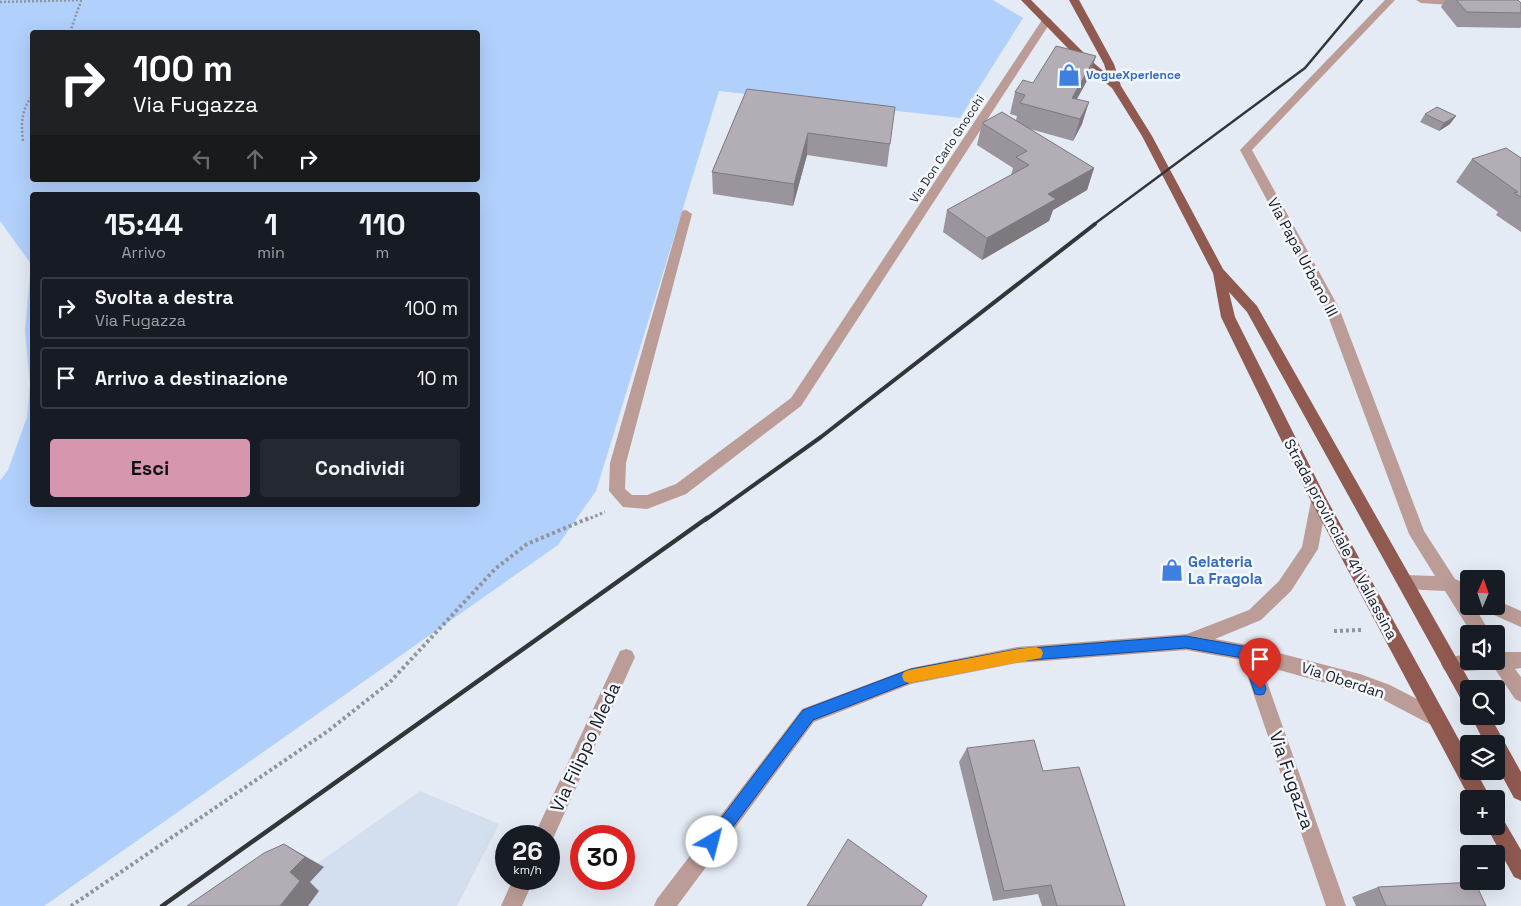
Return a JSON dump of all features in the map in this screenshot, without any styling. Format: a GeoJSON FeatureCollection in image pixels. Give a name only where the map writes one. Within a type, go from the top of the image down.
{"type":"FeatureCollection","features":[{"type":"Feature","properties":{"kind":"main road","name":"Strada provinciale 41 Vallassina"},"geometry":{"type":"LineString","coordinates":[[1026,0],[1092,67],[1116,86]]}},
{"type":"Feature","properties":{"kind":"main road","name":"Strada provinciale 41 Vallassina"},"geometry":{"type":"LineString","coordinates":[[1074,0],[1109,64],[1116,86],[1147,136],[1218,271],[1228,317],[1320,501],[1476,790]]}},
{"type":"Feature","properties":{"kind":"main road","name":"Strada provinciale 41 Vallassina"},"geometry":{"type":"LineString","coordinates":[[1218,271],[1252,309],[1460,681]]}},
{"type":"Feature","properties":{"kind":"main road"},"geometry":{"type":"LineString","coordinates":[[1505,762],[1521,791]]}},
{"type":"Feature","properties":{"kind":"main road"},"geometry":{"type":"LineString","coordinates":[[1501,835],[1521,870]]}},
{"type":"Feature","properties":{"kind":"street","name":"Via Papa Urbano III"},"geometry":{"type":"LineString","coordinates":[[1390,0],[1246,150],[1332,308],[1417,534],[1476,625]]}},
{"type":"Feature","properties":{"kind":"street"},"geometry":{"type":"LineString","coordinates":[[1421,0],[1472,3]]}},
{"type":"Feature","properties":{"kind":"street","name":"Via Don Carlo Gnocchi"},"geometry":{"type":"LineString","coordinates":[[629,502],[647,502],[681,489],[796,402],[1047,20]]}},
{"type":"Feature","properties":{"kind":"street"},"geometry":{"type":"LineString","coordinates":[[629,502],[617,491],[618,463],[686,214]]}},
{"type":"Feature","properties":{"kind":"street","name":"Via Oberdan"},"geometry":{"type":"LineString","coordinates":[[1186,642],[1255,615],[1285,586],[1310,549],[1320,501]]}},
{"type":"Feature","properties":{"kind":"street"},"geometry":{"type":"LineString","coordinates":[[1405,582],[1450,584],[1460,589]]}},
{"type":"Feature","properties":{"kind":"street"},"geometry":{"type":"LineString","coordinates":[[1505,612],[1521,619]]}},
{"type":"Feature","properties":{"kind":"street","name":"Via Oberdan"},"geometry":{"type":"LineString","coordinates":[[664,906],[808,715],[911,676],[1018,655],[1186,642],[1248,653],[1302,666],[1384,691],[1437,719]]}},
{"type":"Feature","properties":{"kind":"street","name":"Via Fugazza"},"geometry":{"type":"LineString","coordinates":[[1248,653],[1336,906]]}},
{"type":"Feature","properties":{"kind":"street","name":"Via Filippo Meda"},"geometry":{"type":"LineString","coordinates":[[549,825],[626,657]]}},
{"type":"Feature","properties":{"kind":"street"},"geometry":{"type":"LineString","coordinates":[[1505,660],[1521,660]]}},
{"type":"Feature","properties":{"kind":"street"},"geometry":{"type":"LineString","coordinates":[[1450,664],[1460,663]]}},
{"type":"Feature","properties":{"kind":"street"},"geometry":{"type":"LineString","coordinates":[[1504,670],[1521,692]]}},
{"type":"Feature","properties":{"kind":"street"},"geometry":{"type":"LineString","coordinates":[[512,906],[519,890]]}},
{"type":"Feature","properties":{"kind":"path"},"geometry":{"type":"LineString","coordinates":[[0,2],[81,0],[71,30]]}},
{"type":"Feature","properties":{"kind":"path"},"geometry":{"type":"LineString","coordinates":[[23,141],[21,126],[24,107],[30,99]]}},
{"type":"Feature","properties":{"kind":"path"},"geometry":{"type":"LineString","coordinates":[[71,906],[328,732],[390,682],[495,569],[527,544],[629,502]]}},
{"type":"Feature","properties":{"kind":"shaded area"},"geometry":{"type":"Polygon","coordinates":[[[0,0],[993,0],[1023,18],[960,118],[719,91],[596,491],[558,545],[44,906],[0,906],[0,481],[8,470],[27,417],[30,385],[30,507],[480,507],[480,192],[30,192],[30,263],[0,221],[0,0]]]}},
{"type":"Feature","properties":{"kind":"shaded area"},"geometry":{"type":"Polygon","coordinates":[[[30,275],[30,385],[25,330],[30,275]]]}},
{"type":"Feature","properties":{"kind":"shaded area"},"geometry":{"type":"Polygon","coordinates":[[[420,791],[499,824],[495,825],[495,832],[457,906],[257,906],[420,791]]]}},
{"type":"Feature","properties":{"kind":"building"},"geometry":{"type":"Polygon","coordinates":[[[1456,0],[1518,0],[1521,3],[1521,13],[1467,12],[1456,0]]]}},
{"type":"Feature","properties":{"kind":"building"},"geometry":{"type":"Polygon","coordinates":[[[1056,46],[1096,56],[1072,98],[1089,102],[1080,119],[1020,103],[1025,95],[1015,92],[1023,80],[1033,83],[1056,46]]]}},
{"type":"Feature","properties":{"kind":"building"},"geometry":{"type":"Polygon","coordinates":[[[747,89],[895,107],[890,144],[808,133],[794,184],[712,172],[747,89]]]}},
{"type":"Feature","properties":{"kind":"building"},"geometry":{"type":"Polygon","coordinates":[[[1437,107],[1456,116],[1444,123],[1425,114],[1437,107]]]}},
{"type":"Feature","properties":{"kind":"building"},"geometry":{"type":"Polygon","coordinates":[[[1002,112],[1094,168],[1048,194],[1056,199],[987,238],[947,210],[1029,165],[1016,157],[1027,151],[982,123],[1002,112]]]}},
{"type":"Feature","properties":{"kind":"building"},"geometry":{"type":"Polygon","coordinates":[[[1506,148],[1521,158],[1521,197],[1514,193],[1518,192],[1472,159],[1506,148]]]}},
{"type":"Feature","properties":{"kind":"building"},"geometry":{"type":"Polygon","coordinates":[[[1034,740],[1043,771],[1079,767],[1125,906],[1057,906],[1051,885],[1004,891],[967,748],[1034,740]]]}},
{"type":"Feature","properties":{"kind":"building"},"geometry":{"type":"Polygon","coordinates":[[[848,839],[927,896],[921,906],[807,906],[848,839]]]}},
{"type":"Feature","properties":{"kind":"building"},"geometry":{"type":"Polygon","coordinates":[[[284,844],[305,857],[290,872],[300,881],[280,906],[187,906],[264,853],[284,844]]]}},
{"type":"Feature","properties":{"kind":"building"},"geometry":{"type":"Polygon","coordinates":[[[1460,883],[1460,890],[1479,890],[1486,906],[1386,906],[1378,887],[1460,883]]]}},
{"type":"Feature","properties":{"kind":"railway"},"geometry":{"type":"LineString","coordinates":[[1093,225],[1305,68],[1362,0]]}},
{"type":"Feature","properties":{"kind":"railway"},"geometry":{"type":"LineString","coordinates":[[705,520],[821,437],[1095,224]]}},
{"type":"Feature","properties":{"kind":"railway"},"geometry":{"type":"LineString","coordinates":[[162,906],[707,518]]}},
{"type":"Feature","properties":{"kind":"slow traffic"},"geometry":{"type":"LineString","coordinates":[[909,676],[1036,653]]}},
{"type":"Feature","properties":{"kind":"place","name":"VogueXperience"},"geometry":{"type":"Point","coordinates":[1069,75]}},
{"type":"Feature","properties":{"kind":"place","name":"Gelateria La Fragola"},"geometry":{"type":"Point","coordinates":[1172,570]}},
{"type":"Feature","properties":{"kind":"route"},"geometry":{"type":"LineString","coordinates":[[712,842],[808,715],[911,676],[1018,655],[1186,642],[1248,653],[1260,689]]}}]}
